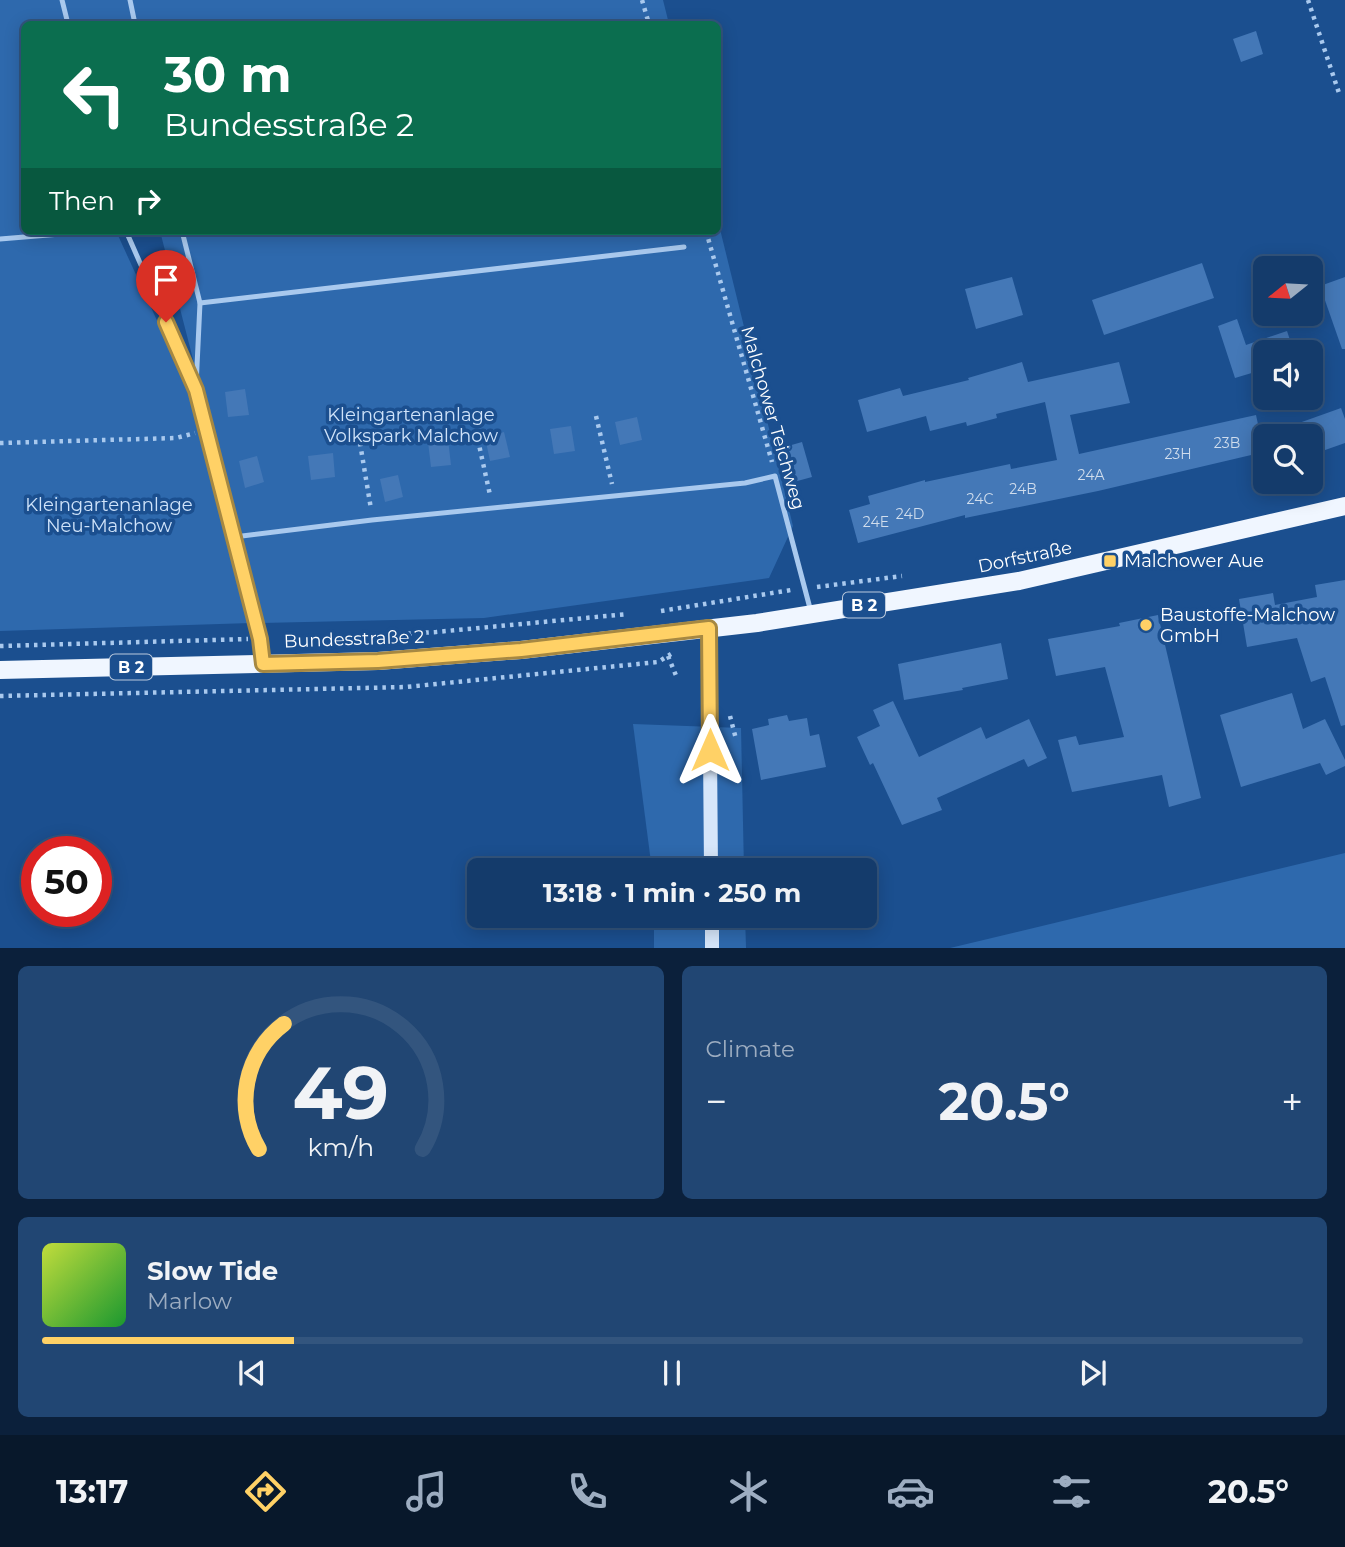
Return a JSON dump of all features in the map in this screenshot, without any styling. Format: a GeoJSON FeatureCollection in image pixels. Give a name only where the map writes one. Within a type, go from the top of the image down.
{"type":"FeatureCollection","features":[{"type":"Feature","properties":{"kind":"main road","name":"Dorfstraße"},"geometry":{"type":"LineString","coordinates":[[709,628],[757,623],[1019,581],[1345,506]]}},
{"type":"Feature","properties":{"kind":"main road","name":"Bundesstraße 2"},"geometry":{"type":"LineString","coordinates":[[0,670],[378,661],[508,651],[709,628]]}},
{"type":"Feature","properties":{"kind":"main road"},"geometry":{"type":"LineString","coordinates":[[709,628],[711,858]]}},
{"type":"Feature","properties":{"kind":"main road"},"geometry":{"type":"LineString","coordinates":[[712,928],[712,948]]}},
{"type":"Feature","properties":{"kind":"lane"},"geometry":{"type":"LineString","coordinates":[[62,0],[67,21]]}},
{"type":"Feature","properties":{"kind":"lane"},"geometry":{"type":"LineString","coordinates":[[130,0],[134,21]]}},
{"type":"Feature","properties":{"kind":"lane"},"geometry":{"type":"LineString","coordinates":[[0,239],[49,235]]}},
{"type":"Feature","properties":{"kind":"lane"},"geometry":{"type":"LineString","coordinates":[[127,235],[196,390],[260,639],[263,664]]}},
{"type":"Feature","properties":{"kind":"lane"},"geometry":{"type":"LineString","coordinates":[[182,235],[200,303],[196,390]]}},
{"type":"Feature","properties":{"kind":"lane"},"geometry":{"type":"LineString","coordinates":[[200,303],[684,247]]}},
{"type":"Feature","properties":{"kind":"lane"},"geometry":{"type":"LineString","coordinates":[[233,537],[745,482],[775,476]]}},
{"type":"Feature","properties":{"kind":"lane","name":"Malchower Teichweg"},"geometry":{"type":"LineString","coordinates":[[775,476],[811,614]]}},
{"type":"Feature","properties":{"kind":"path"},"geometry":{"type":"LineString","coordinates":[[642,0],[648,21]]}},
{"type":"Feature","properties":{"kind":"path"},"geometry":{"type":"LineString","coordinates":[[1308,0],[1340,96]]}},
{"type":"Feature","properties":{"kind":"path","name":"Malchower Teichweg"},"geometry":{"type":"LineString","coordinates":[[707,235],[775,476]]}},
{"type":"Feature","properties":{"kind":"path"},"geometry":{"type":"LineString","coordinates":[[596,416],[614,495]]}},
{"type":"Feature","properties":{"kind":"path"},"geometry":{"type":"LineString","coordinates":[[476,430],[493,508]]}},
{"type":"Feature","properties":{"kind":"path"},"geometry":{"type":"LineString","coordinates":[[0,443],[176,438],[207,431]]}},
{"type":"Feature","properties":{"kind":"path"},"geometry":{"type":"LineString","coordinates":[[360,443],[372,520]]}},
{"type":"Feature","properties":{"kind":"path"},"geometry":{"type":"LineString","coordinates":[[652,612],[905,576]]}},
{"type":"Feature","properties":{"kind":"path"},"geometry":{"type":"LineString","coordinates":[[0,646],[289,640],[436,632],[639,613]]}},
{"type":"Feature","properties":{"kind":"path"},"geometry":{"type":"LineString","coordinates":[[0,696],[406,687],[659,662]]}},
{"type":"Feature","properties":{"kind":"green space","name":"Kleingartenanlage Neu-Malchow"},"geometry":{"type":"Polygon","coordinates":[[[0,0],[663,0],[668,21],[21,21],[21,235],[118,235],[187,386],[251,623],[0,631],[0,0]]]}},
{"type":"Feature","properties":{"kind":"green space","name":"Kleingartenanlage Volkspark Malchow"},"geometry":{"type":"Polygon","coordinates":[[[721,233],[793,526],[769,578],[484,618],[261,623],[161,235],[721,233]]]}},
{"type":"Feature","properties":{"kind":"green space"},"geometry":{"type":"Polygon","coordinates":[[[633,724],[741,728],[744,858],[650,858],[633,724]]]}},
{"type":"Feature","properties":{"kind":"green space"},"geometry":{"type":"Polygon","coordinates":[[[1345,853],[1345,948],[950,948],[1345,853]]]}},
{"type":"Feature","properties":{"kind":"green space"},"geometry":{"type":"Polygon","coordinates":[[[654,928],[745,928],[746,948],[654,948],[654,928]]]}},
{"type":"Feature","properties":{"kind":"building"},"geometry":{"type":"Polygon","coordinates":[[[1256,31],[1263,54],[1241,62],[1233,39],[1256,31]]]}},
{"type":"Feature","properties":{"kind":"building"},"geometry":{"type":"Polygon","coordinates":[[[1202,263],[1214,298],[1104,335],[1092,300],[1202,263]]]}},
{"type":"Feature","properties":{"kind":"building"},"geometry":{"type":"Polygon","coordinates":[[[1012,277],[1023,315],[976,329],[965,289],[1012,277]]]}},
{"type":"Feature","properties":{"kind":"building"},"geometry":{"type":"Polygon","coordinates":[[[1345,277],[1345,349],[1342,349],[1323,295],[1323,285],[1345,277]]]}},
{"type":"Feature","properties":{"kind":"building"},"geometry":{"type":"Polygon","coordinates":[[[1237,319],[1246,345],[1253,343],[1253,373],[1235,378],[1218,326],[1237,319]]]}},
{"type":"Feature","properties":{"kind":"building"},"geometry":{"type":"Polygon","coordinates":[[[1287,331],[1290,340],[1261,340],[1287,331]]]}},
{"type":"Feature","properties":{"kind":"building"},"geometry":{"type":"Polygon","coordinates":[[[1022,362],[1028,382],[1119,362],[1130,403],[1070,415],[1079,454],[1256,415],[1258,424],[1253,424],[1253,455],[1098,491],[965,518],[965,515],[858,543],[849,510],[870,504],[868,496],[925,480],[1010,464],[1011,469],[1057,460],[1045,402],[996,414],[997,418],[967,426],[966,422],[930,431],[926,416],[867,432],[858,400],[900,388],[903,396],[969,380],[968,378],[1022,362]]]}},
{"type":"Feature","properties":{"kind":"building"},"geometry":{"type":"Polygon","coordinates":[[[245,389],[249,415],[228,417],[225,392],[245,389]]]}},
{"type":"Feature","properties":{"kind":"building"},"geometry":{"type":"Polygon","coordinates":[[[1341,408],[1345,419],[1345,443],[1323,451],[1323,424],[1296,424],[1341,408]]]}},
{"type":"Feature","properties":{"kind":"building"},"geometry":{"type":"Polygon","coordinates":[[[637,417],[642,440],[620,445],[615,422],[637,417]]]}},
{"type":"Feature","properties":{"kind":"building"},"geometry":{"type":"Polygon","coordinates":[[[571,426],[575,451],[554,454],[550,429],[571,426]]]}},
{"type":"Feature","properties":{"kind":"building"},"geometry":{"type":"Polygon","coordinates":[[[504,432],[510,457],[490,461],[485,437],[504,432]]]}},
{"type":"Feature","properties":{"kind":"building"},"geometry":{"type":"Polygon","coordinates":[[[448,439],[451,465],[431,467],[428,442],[448,439]]]}},
{"type":"Feature","properties":{"kind":"building"},"geometry":{"type":"Polygon","coordinates":[[[802,442],[812,477],[790,483],[781,448],[802,442]]]}},
{"type":"Feature","properties":{"kind":"building"},"geometry":{"type":"Polygon","coordinates":[[[333,453],[335,477],[311,480],[308,456],[333,453]]]}},
{"type":"Feature","properties":{"kind":"building"},"geometry":{"type":"Polygon","coordinates":[[[257,456],[264,482],[245,488],[239,461],[257,456]]]}},
{"type":"Feature","properties":{"kind":"building"},"geometry":{"type":"Polygon","coordinates":[[[398,475],[403,497],[385,502],[380,479],[398,475]]]}},
{"type":"Feature","properties":{"kind":"building"},"geometry":{"type":"Polygon","coordinates":[[[1345,580],[1345,725],[1341,726],[1325,677],[1311,682],[1297,638],[1247,647],[1239,599],[1273,593],[1275,605],[1317,597],[1315,585],[1345,580]]]}},
{"type":"Feature","properties":{"kind":"building"},"geometry":{"type":"Polygon","coordinates":[[[1158,615],[1201,798],[1169,807],[1162,775],[1072,792],[1058,740],[1076,736],[1079,745],[1124,737],[1105,667],[1056,676],[1048,639],[1120,626],[1119,623],[1158,615]]]}},
{"type":"Feature","properties":{"kind":"building"},"geometry":{"type":"Polygon","coordinates":[[[1001,643],[1008,679],[904,700],[898,664],[1001,643]]]}},
{"type":"Feature","properties":{"kind":"building"},"geometry":{"type":"Polygon","coordinates":[[[1292,693],[1303,729],[1325,719],[1345,760],[1345,766],[1326,775],[1320,763],[1241,787],[1220,715],[1292,693]]]}},
{"type":"Feature","properties":{"kind":"building"},"geometry":{"type":"Polygon","coordinates":[[[893,701],[919,757],[981,727],[986,739],[1029,719],[1047,758],[1028,767],[1024,759],[937,798],[942,810],[902,825],[873,763],[870,765],[857,737],[880,726],[873,710],[893,701]]]}},
{"type":"Feature","properties":{"kind":"building"},"geometry":{"type":"Polygon","coordinates":[[[787,715],[789,721],[807,718],[810,736],[819,734],[826,767],[761,780],[752,729],[769,725],[768,719],[787,715]]]}},
{"type":"Feature","properties":{"kind":"place","name":"Malchower Aue"},"geometry":{"type":"Point","coordinates":[1110,561]}},
{"type":"Feature","properties":{"kind":"place","name":"Baustoffe-Malchow GmbH"},"geometry":{"type":"Point","coordinates":[1146,625]}},
{"type":"Feature","properties":{"kind":"route"},"geometry":{"type":"LineString","coordinates":[[166,322],[196,390],[260,639],[263,664],[378,661],[521,650],[709,628],[710,750]]}}]}
